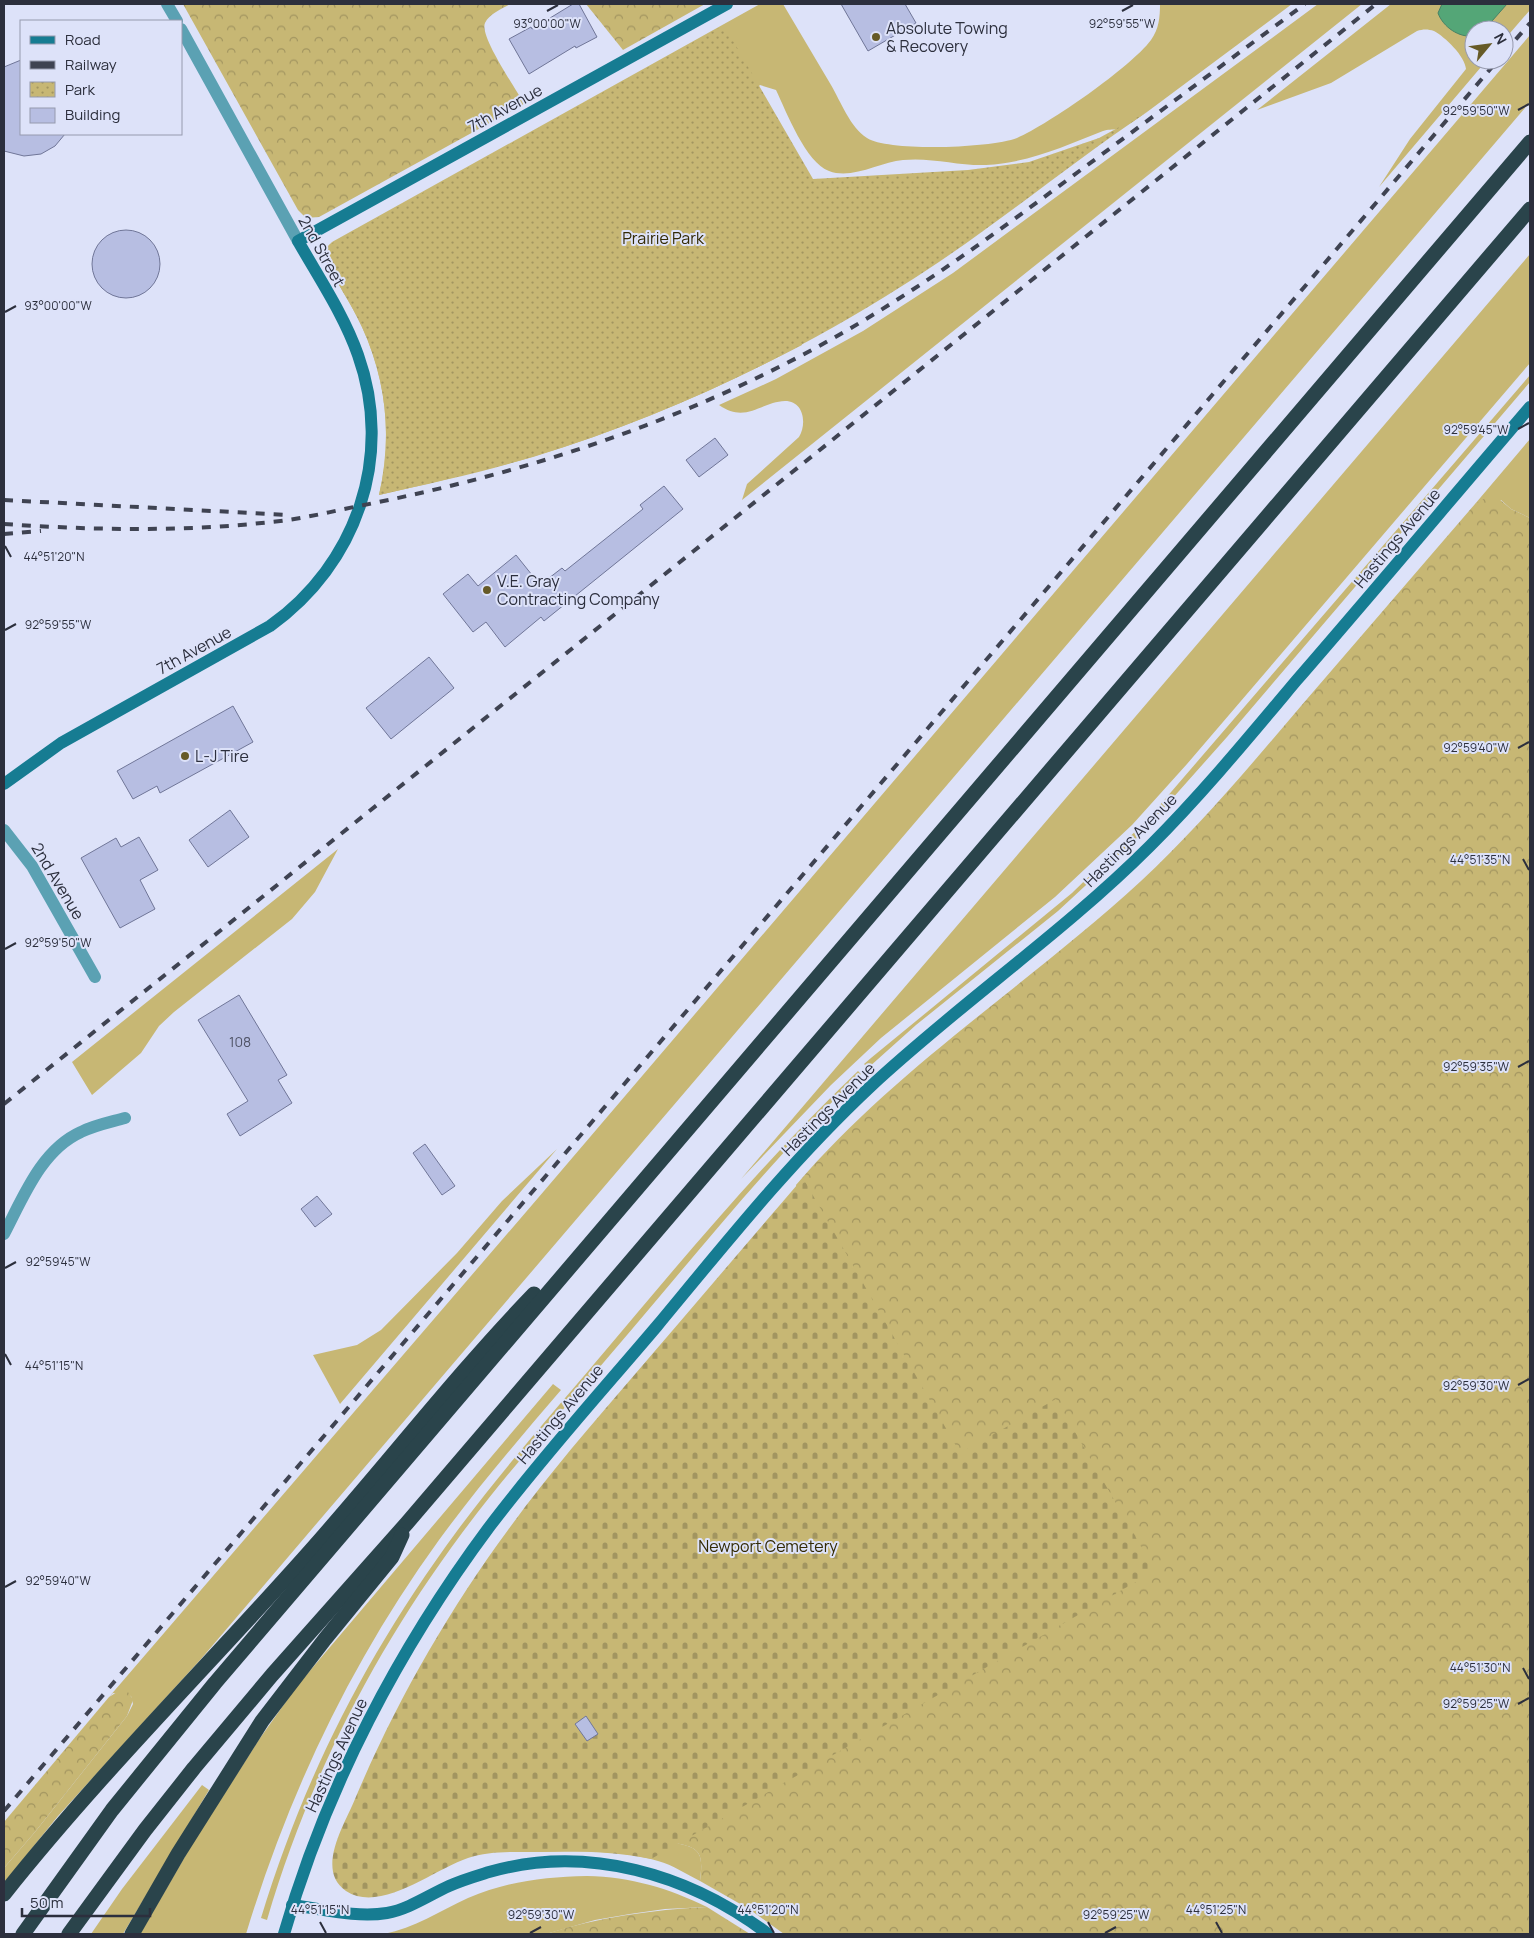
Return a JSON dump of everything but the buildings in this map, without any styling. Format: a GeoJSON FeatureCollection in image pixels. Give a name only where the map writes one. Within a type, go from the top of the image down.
{"type":"FeatureCollection","features":[{"type":"Feature","properties":{"kind":"highway"},"geometry":{"type":"LineString","coordinates":[[23,1934],[106,1817],[151,1760],[632,1193],[1530,142]]}},
{"type":"Feature","properties":{"kind":"highway"},"geometry":{"type":"LineString","coordinates":[[69,1934],[145,1830],[272,1675],[407,1523],[1530,209]]}},
{"type":"Feature","properties":{"kind":"highway"},"geometry":{"type":"LineString","coordinates":[[4,1894],[97,1781],[306,1556],[487,1343],[632,1193]]}},
{"type":"Feature","properties":{"kind":"highway"},"geometry":{"type":"LineString","coordinates":[[132,1934],[178,1854],[262,1721],[325,1638],[392,1557],[407,1523]]}},
{"type":"Feature","properties":{"kind":"street"},"geometry":{"type":"LineString","coordinates":[[167,4],[176,20]]}},
{"type":"Feature","properties":{"kind":"street","name":"7th Avenue"},"geometry":{"type":"LineString","coordinates":[[298,241],[727,4]]}},
{"type":"Feature","properties":{"kind":"street","name":"2nd Street"},"geometry":{"type":"LineString","coordinates":[[182,31],[348,331],[365,376],[371,409],[372,442],[368,480],[361,505]]}},
{"type":"Feature","properties":{"kind":"street","name":"Hastings Avenue"},"geometry":{"type":"LineString","coordinates":[[284,1934],[312,1849],[336,1790],[383,1694],[452,1579],[490,1526],[540,1463],[774,1188],[827,1129],[923,1040],[1092,900],[1182,813],[1530,407]]}},
{"type":"Feature","properties":{"kind":"street","name":"7th Avenue"},"geometry":{"type":"LineString","coordinates":[[4,784],[61,743],[277,621],[301,601],[322,578],[345,542],[361,505]]}},
{"type":"Feature","properties":{"kind":"street","name":"2nd Avenue"},"geometry":{"type":"LineString","coordinates":[[4,830],[29,861],[95,977]]}},
{"type":"Feature","properties":{"kind":"street"},"geometry":{"type":"LineString","coordinates":[[4,1234],[39,1168],[59,1146],[80,1132],[126,1118]]}},
{"type":"Feature","properties":{"kind":"street"},"geometry":{"type":"LineString","coordinates":[[292,1905],[356,1913],[387,1913],[408,1906],[459,1882],[501,1868],[536,1863],[587,1863],[629,1868],[675,1881],[720,1903],[768,1934]]}},
{"type":"Feature","properties":{"kind":"green space"},"geometry":{"type":"Polygon","coordinates":[[[183,4],[510,4],[489,17],[485,23],[485,30],[493,51],[524,104],[319,217],[306,218],[298,210],[183,4]]]}},
{"type":"Feature","properties":{"kind":"green space"},"geometry":{"type":"Polygon","coordinates":[[[586,4],[705,4],[623,50],[586,4]]]}},
{"type":"Feature","properties":{"kind":"green space","name":"Prairie Park"},"geometry":{"type":"Polygon","coordinates":[[[760,4],[783,4],[846,114],[867,138],[896,145],[941,147],[986,144],[1017,138],[1049,121],[1108,79],[1141,51],[1156,32],[1160,4],[1292,4],[1129,124],[1121,128],[1103,131],[1046,153],[1002,164],[976,165],[913,159],[894,161],[856,172],[838,173],[829,171],[812,158],[791,123],[776,90],[760,85],[757,88],[802,345],[704,393],[602,434],[533,457],[379,495],[383,473],[386,431],[382,389],[377,368],[362,327],[325,259],[327,247],[332,242],[760,4]]]}},
{"type":"Feature","properties":{"kind":"green space"},"geometry":{"type":"Polygon","coordinates":[[[1318,4],[1362,4],[742,500],[747,484],[799,437],[803,426],[802,414],[796,405],[785,401],[737,413],[719,405],[776,379],[863,331],[953,273],[1318,4]]]}},
{"type":"Feature","properties":{"kind":"green space"},"geometry":{"type":"Polygon","coordinates":[[[1391,4],[1530,4],[1530,10],[1514,28],[1514,20],[1464,20],[1464,62],[1449,42],[1434,31],[1417,31],[1331,83],[1257,110],[1391,4]]]}},
{"type":"Feature","properties":{"kind":"green space","name":"Prairie Park"},"geometry":{"type":"Polygon","coordinates":[[[724,25],[813,179],[968,170],[1029,162],[1099,138],[1147,112],[934,266],[859,313],[770,361],[678,404],[583,440],[496,467],[379,495],[386,452],[385,409],[382,388],[362,327],[325,259],[329,245],[724,25]]]}},
{"type":"Feature","properties":{"kind":"green space"},"geometry":{"type":"Polygon","coordinates":[[[1530,35],[1530,102],[201,1659],[58,1816],[4,1883],[4,1868],[127,1716],[133,1704],[131,1696],[113,1693],[109,1697],[544,1191],[1500,70],[1514,70],[1514,54],[1530,35]]]}},
{"type":"Feature","properties":{"kind":"green space"},"geometry":{"type":"Polygon","coordinates":[[[1465,70],[1478,70],[1379,187],[1410,139],[1465,70]]]}},
{"type":"Feature","properties":{"kind":"green space"},"geometry":{"type":"Polygon","coordinates":[[[1530,254],[1530,363],[1187,764],[1132,825],[1055,897],[881,1038],[831,1085],[741,1179],[1530,254]]]}},
{"type":"Feature","properties":{"kind":"green space"},"geometry":{"type":"Polygon","coordinates":[[[1530,375],[1530,382],[1227,737],[1139,836],[1058,911],[916,1025],[868,1068],[864,1064],[1072,893],[1147,820],[1530,375]]]}},
{"type":"Feature","properties":{"kind":"green space"},"geometry":{"type":"Polygon","coordinates":[[[1530,439],[1530,518],[1511,509],[1501,500],[1475,504],[1530,439]]]}},
{"type":"Feature","properties":{"kind":"green space"},"geometry":{"type":"Polygon","coordinates":[[[1491,495],[1498,498],[1511,509],[1530,518],[1530,1934],[784,1934],[749,1909],[700,1881],[701,1863],[697,1852],[693,1848],[669,1842],[972,1479],[796,1185],[835,1142],[920,1064],[1054,956],[1141,881],[1204,818],[1243,774],[1475,504],[1491,495]]]}},
{"type":"Feature","properties":{"kind":"green space"},"geometry":{"type":"Polygon","coordinates":[[[338,849],[315,892],[292,919],[174,1012],[159,1026],[141,1053],[92,1095],[72,1062],[338,849]]]}},
{"type":"Feature","properties":{"kind":"green space"},"geometry":{"type":"Polygon","coordinates":[[[858,1071],[861,1074],[772,1166],[524,1455],[482,1507],[430,1577],[373,1670],[347,1718],[303,1817],[267,1920],[261,1918],[278,1865],[298,1814],[342,1716],[367,1669],[425,1576],[457,1531],[532,1436],[670,1274],[793,1136],[858,1071]]]}},
{"type":"Feature","properties":{"kind":"green space"},"geometry":{"type":"Polygon","coordinates":[[[557,1149],[340,1404],[313,1355],[357,1345],[381,1330],[457,1253],[502,1201],[557,1149]]]}},
{"type":"Feature","properties":{"kind":"green space","name":"Newport Cemetery"},"geometry":{"type":"Polygon","coordinates":[[[803,1178],[960,1453],[1056,1399],[1155,1571],[651,1859],[622,1854],[592,1852],[492,1853],[468,1858],[391,1894],[360,1897],[346,1891],[337,1882],[333,1871],[335,1847],[340,1834],[387,1729],[405,1694],[464,1594],[508,1530],[554,1470],[803,1178]]]}},
{"type":"Feature","properties":{"kind":"green space"},"geometry":{"type":"Polygon","coordinates":[[[553,1384],[561,1390],[483,1483],[439,1540],[378,1632],[351,1680],[326,1729],[282,1829],[246,1934],[140,1934],[191,1846],[258,1741],[297,1686],[553,1384]]]}},
{"type":"Feature","properties":{"kind":"green space"},"geometry":{"type":"Polygon","coordinates":[[[122,1689],[129,1693],[133,1700],[127,1716],[4,1868],[4,1822],[109,1697],[122,1689]]]}},
{"type":"Feature","properties":{"kind":"green space"},"geometry":{"type":"Polygon","coordinates":[[[202,1785],[209,1790],[123,1934],[91,1934],[122,1889],[202,1785]]]}},
{"type":"Feature","properties":{"kind":"green space"},"geometry":{"type":"Polygon","coordinates":[[[669,1842],[693,1848],[697,1852],[701,1863],[700,1881],[664,1863],[626,1854],[609,1852],[526,1852],[669,1842]]]}},
{"type":"Feature","properties":{"kind":"green space"},"geometry":{"type":"Polygon","coordinates":[[[587,1876],[634,1881],[678,1894],[707,1907],[665,1909],[630,1914],[595,1920],[546,1934],[384,1934],[416,1923],[483,1892],[527,1881],[556,1877],[587,1876]]]}},
{"type":"Feature","properties":{"kind":"green space"},"geometry":{"type":"Polygon","coordinates":[[[707,1907],[750,1934],[546,1934],[625,1915],[707,1907]]]}},
{"type":"Feature","properties":{"kind":"shaded area"},"geometry":{"type":"Polygon","coordinates":[[[1442,4],[1507,4],[1493,20],[1464,20],[1464,35],[1452,31],[1438,13],[1442,4]]]}},
{"type":"Feature","properties":{"kind":"railway"},"geometry":{"type":"LineString","coordinates":[[4,524],[70,528],[171,529],[295,519],[428,491],[491,475],[615,437],[676,414],[794,359],[851,328],[910,292],[1023,213],[1305,4]]}},
{"type":"Feature","properties":{"kind":"railway"},"geometry":{"type":"LineString","coordinates":[[4,1104],[1376,4]]}},
{"type":"Feature","properties":{"kind":"railway"},"geometry":{"type":"LineString","coordinates":[[1514,41],[1530,23]]}},
{"type":"Feature","properties":{"kind":"railway"},"geometry":{"type":"LineString","coordinates":[[4,1811],[1489,70]]}},
{"type":"Feature","properties":{"kind":"railway"},"geometry":{"type":"LineString","coordinates":[[4,500],[289,515]]}},
{"type":"Feature","properties":{"kind":"railway"},"geometry":{"type":"LineString","coordinates":[[4,534],[41,531]]}},
{"type":"Feature","properties":{"kind":"place","name":"Absolute Towing & Recovery"},"geometry":{"type":"Point","coordinates":[876,37]}},
{"type":"Feature","properties":{"kind":"place","name":"V.E. Gray Contracting Company"},"geometry":{"type":"Point","coordinates":[487,590]}},
{"type":"Feature","properties":{"kind":"place","name":"L-J Tire"},"geometry":{"type":"Point","coordinates":[185,756]}}]}
